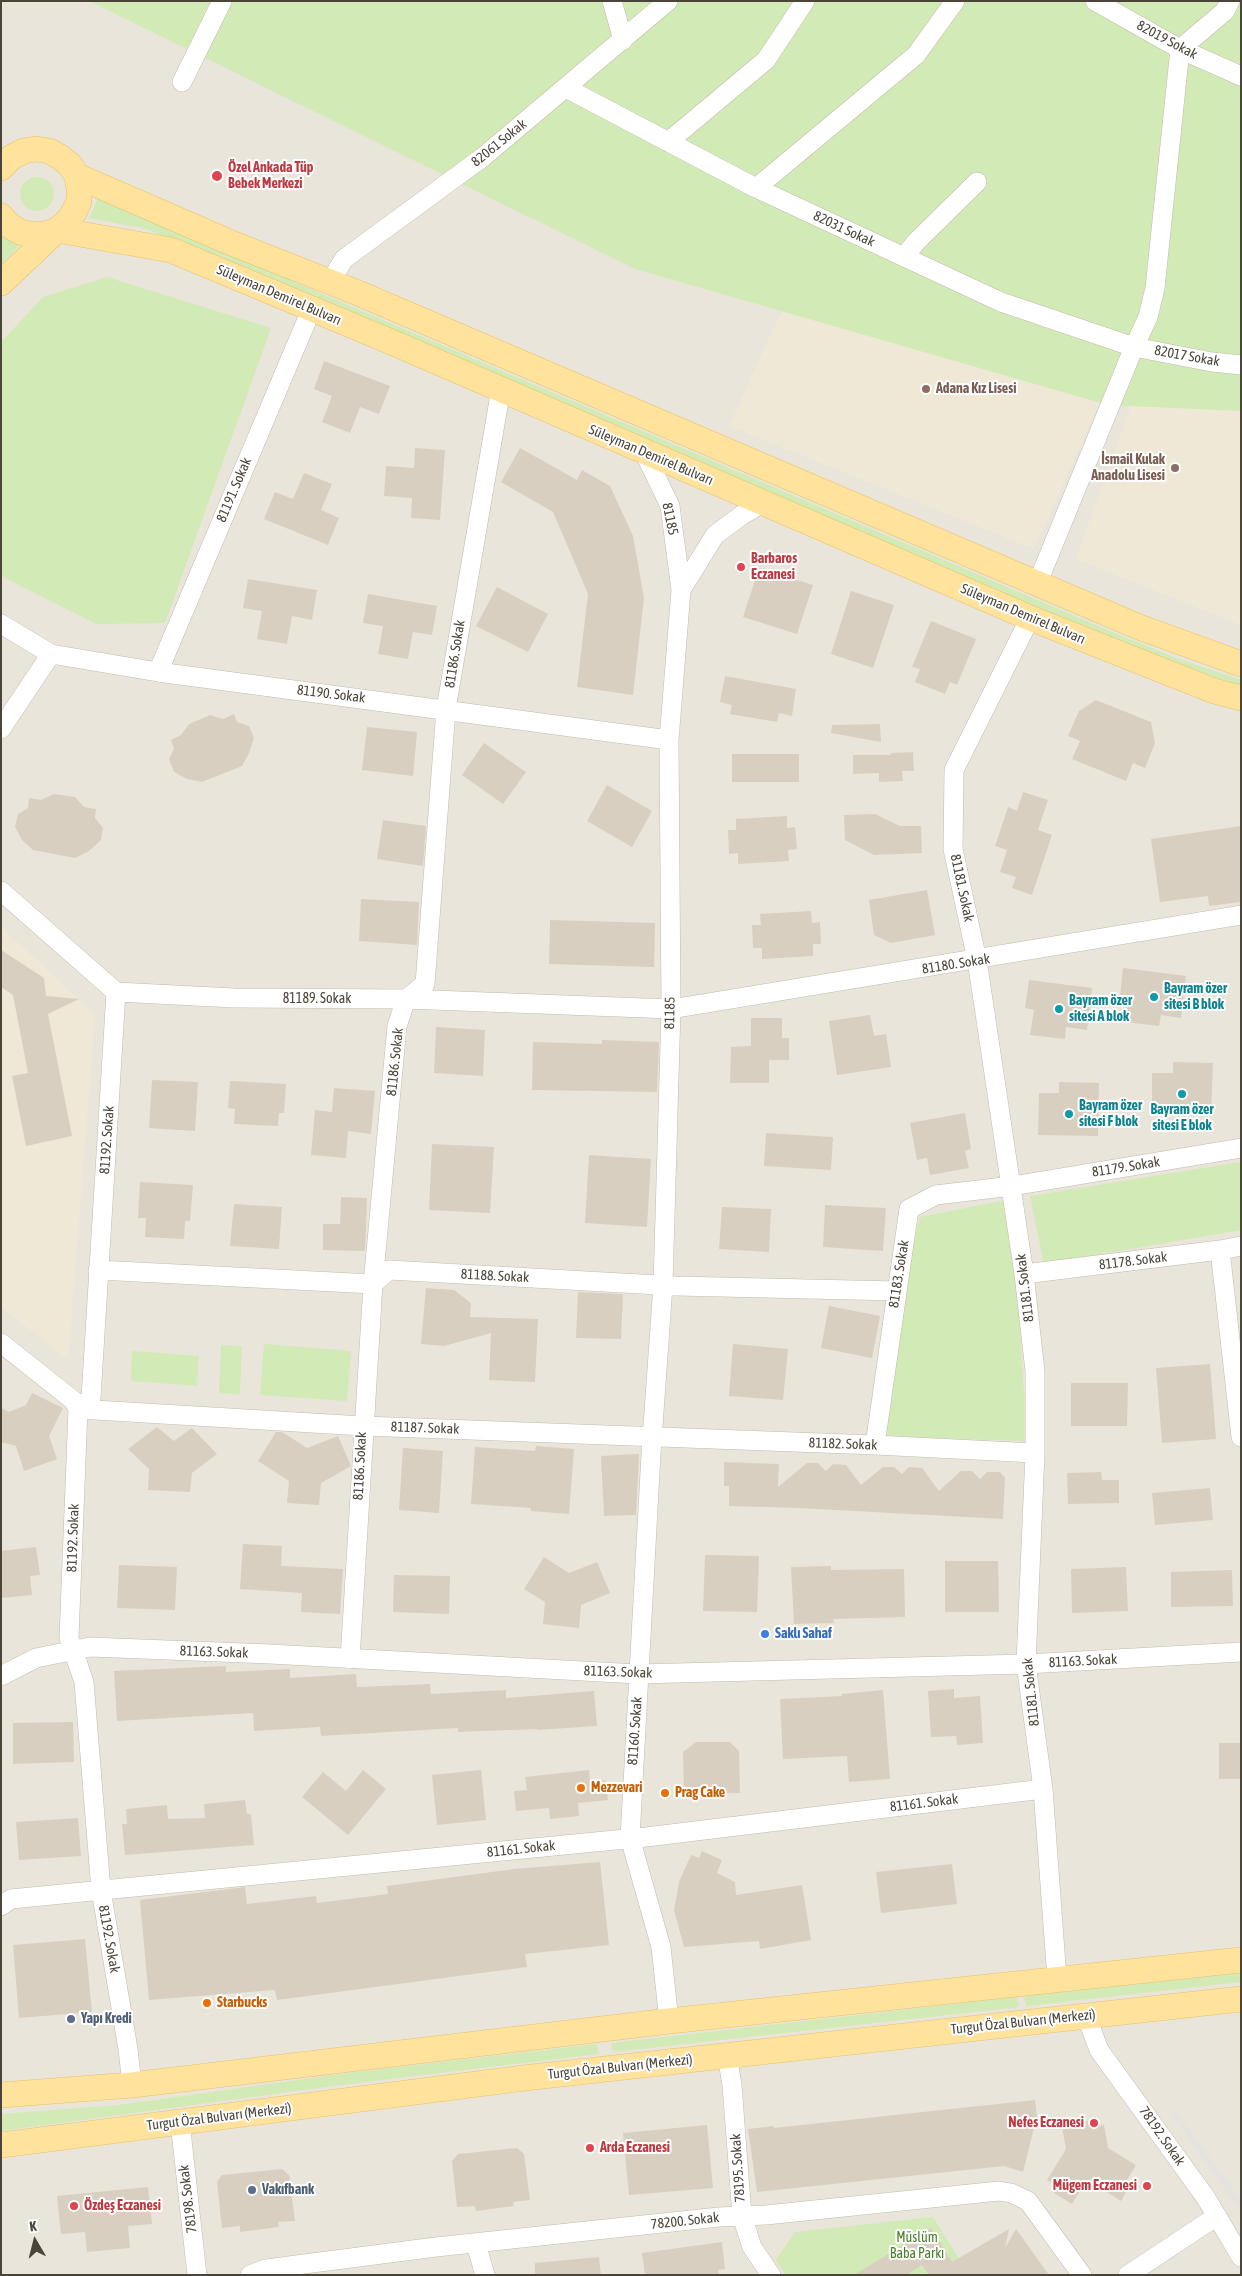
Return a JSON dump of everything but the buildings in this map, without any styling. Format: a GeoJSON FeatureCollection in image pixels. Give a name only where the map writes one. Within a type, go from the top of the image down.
{"type":"FeatureCollection","features":[{"type":"Feature","properties":{"kind":"main road"},"geometry":{"type":"LineString","coordinates":[[1,168],[12,158],[12,147],[36,149],[55,154],[70,165],[77,176],[79,188],[79,201],[67,222],[1,283]]}},
{"type":"Feature","properties":{"kind":"main road"},"geometry":{"type":"LineString","coordinates":[[77,176],[1038,582],[1139,627],[1241,664]]}},
{"type":"Feature","properties":{"kind":"main road"},"geometry":{"type":"LineString","coordinates":[[1,216],[10,226],[20,232],[33,235],[57,230]]}},
{"type":"Feature","properties":{"kind":"main road","name":"Süleyman Demirel Bulvarı"},"geometry":{"type":"LineString","coordinates":[[57,230],[171,250],[312,308],[1030,618],[1205,688],[1241,698]]}},
{"type":"Feature","properties":{"kind":"main road"},"geometry":{"type":"LineString","coordinates":[[1,2095],[132,2085],[670,2021],[1241,1960]]}},
{"type":"Feature","properties":{"kind":"main road","name":"Turgut Özal Bulvarı (Merkezi)"},"geometry":{"type":"LineString","coordinates":[[1,2145],[524,2078],[1241,1999]]}},
{"type":"Feature","properties":{"kind":"street"},"geometry":{"type":"LineString","coordinates":[[182,82],[222,1]]}},
{"type":"Feature","properties":{"kind":"street"},"geometry":{"type":"LineString","coordinates":[[597,1],[613,6],[623,40]]}},
{"type":"Feature","properties":{"kind":"street","name":"82061 Sokak"},"geometry":{"type":"LineString","coordinates":[[330,282],[344,259],[483,157],[668,1]]}},
{"type":"Feature","properties":{"kind":"street"},"geometry":{"type":"LineString","coordinates":[[668,142],[766,60],[805,1]]}},
{"type":"Feature","properties":{"kind":"street"},"geometry":{"type":"LineString","coordinates":[[756,188],[916,55],[955,1]]}},
{"type":"Feature","properties":{"kind":"street","name":"82019 Sokak"},"geometry":{"type":"LineString","coordinates":[[1095,1],[1180,49],[1241,76]]}},
{"type":"Feature","properties":{"kind":"street"},"geometry":{"type":"LineString","coordinates":[[1038,582],[1134,347],[1148,318],[1156,288],[1180,49],[1225,11],[1230,1]]}},
{"type":"Feature","properties":{"kind":"street","name":"82031 Sokak"},"geometry":{"type":"LineString","coordinates":[[566,88],[756,188],[1001,302],[1134,347]]}},
{"type":"Feature","properties":{"kind":"street"},"geometry":{"type":"LineString","coordinates":[[904,257],[916,242],[977,182]]}},
{"type":"Feature","properties":{"kind":"street","name":"81191. Sokak"},"geometry":{"type":"LineString","coordinates":[[158,672],[312,308]]}},
{"type":"Feature","properties":{"kind":"street","name":"82017 Sokak"},"geometry":{"type":"LineString","coordinates":[[1134,347],[1212,362],[1241,365]]}},
{"type":"Feature","properties":{"kind":"street","name":"81186. Sokak"},"geometry":{"type":"LineString","coordinates":[[350,1659],[373,1284],[397,1026],[406,999],[425,984],[446,709],[501,389]]}},
{"type":"Feature","properties":{"kind":"street","name":"81185"},"geometry":{"type":"LineString","coordinates":[[644,452],[670,506],[681,590],[669,740],[671,1009],[663,1284],[652,1436]]}},
{"type":"Feature","properties":{"kind":"street","name":"81185"},"geometry":{"type":"LineString","coordinates":[[681,590],[716,535],[742,515],[763,503]]}},
{"type":"Feature","properties":{"kind":"street","name":"81181. Sokak"},"geometry":{"type":"LineString","coordinates":[[1030,618],[954,770],[953,849],[977,960],[1012,1186],[1035,1371],[1034,1453],[1026,1664],[1043,1789],[1057,1979]]}},
{"type":"Feature","properties":{"kind":"street","name":"81190. Sokak"},"geometry":{"type":"LineString","coordinates":[[1,624],[51,654],[158,672],[669,740]]}},
{"type":"Feature","properties":{"kind":"street"},"geometry":{"type":"LineString","coordinates":[[1,729],[51,654]]}},
{"type":"Feature","properties":{"kind":"street"},"geometry":{"type":"LineString","coordinates":[[1,891],[116,992]]}},
{"type":"Feature","properties":{"kind":"street","name":"81180. Sokak"},"geometry":{"type":"LineString","coordinates":[[671,1009],[1241,915]]}},
{"type":"Feature","properties":{"kind":"street","name":"81189. Sokak"},"geometry":{"type":"LineString","coordinates":[[116,992],[244,998],[406,999],[671,1009]]}},
{"type":"Feature","properties":{"kind":"street","name":"81192. Sokak"},"geometry":{"type":"LineString","coordinates":[[116,992],[91,1398],[78,1409],[69,1638],[84,1682],[101,1890],[128,2049],[132,2085]]}},
{"type":"Feature","properties":{"kind":"street","name":"81179. Sokak"},"geometry":{"type":"LineString","coordinates":[[1012,1186],[1241,1148]]}},
{"type":"Feature","properties":{"kind":"street","name":"81183. Sokak"},"geometry":{"type":"LineString","coordinates":[[875,1445],[909,1209],[936,1195],[1012,1186]]}},
{"type":"Feature","properties":{"kind":"street","name":"81178. Sokak"},"geometry":{"type":"LineString","coordinates":[[1024,1274],[1241,1246]]}},
{"type":"Feature","properties":{"kind":"street"},"geometry":{"type":"LineString","coordinates":[[1220,1250],[1241,1437]]}},
{"type":"Feature","properties":{"kind":"street"},"geometry":{"type":"LineString","coordinates":[[98,1270],[373,1284]]}},
{"type":"Feature","properties":{"kind":"street","name":"81188. Sokak"},"geometry":{"type":"LineString","coordinates":[[373,1284],[388,1270],[663,1284],[897,1291]]}},
{"type":"Feature","properties":{"kind":"street"},"geometry":{"type":"LineString","coordinates":[[1,1343],[74,1400],[78,1409]]}},
{"type":"Feature","properties":{"kind":"street","name":"81187. Sokak"},"geometry":{"type":"LineString","coordinates":[[78,1409],[363,1426],[652,1436]]}},
{"type":"Feature","properties":{"kind":"street","name":"81182. Sokak"},"geometry":{"type":"LineString","coordinates":[[652,1436],[1034,1453]]}},
{"type":"Feature","properties":{"kind":"street","name":"81160. Sokak"},"geometry":{"type":"LineString","coordinates":[[652,1436],[630,1838],[661,1947],[670,2021]]}},
{"type":"Feature","properties":{"kind":"street","name":"81163. Sokak"},"geometry":{"type":"LineString","coordinates":[[1,1676],[36,1658],[90,1647],[270,1654],[638,1674],[1026,1664],[1241,1652]]}},
{"type":"Feature","properties":{"kind":"street","name":"81161. Sokak"},"geometry":{"type":"LineString","coordinates":[[1,1906],[11,1899],[630,1838],[1043,1789]]}},
{"type":"Feature","properties":{"kind":"street","name":"78192. Sokak"},"geometry":{"type":"LineString","coordinates":[[1086,2015],[1099,2050],[1133,2094],[1217,2216],[1241,2258]]}},
{"type":"Feature","properties":{"kind":"street","name":"78195. Sokak"},"geometry":{"type":"LineString","coordinates":[[727,2055],[732,2085],[742,2216],[752,2247],[771,2275]]}},
{"type":"Feature","properties":{"kind":"street","name":"78198. Sokak"},"geometry":{"type":"LineString","coordinates":[[180,2122],[197,2275]]}},
{"type":"Feature","properties":{"kind":"street","name":"78200. Sokak"},"geometry":{"type":"LineString","coordinates":[[250,2275],[266,2269],[476,2244],[720,2217],[986,2192],[1011,2193],[1028,2201],[1082,2275]]}},
{"type":"Feature","properties":{"kind":"street"},"geometry":{"type":"LineString","coordinates":[[1128,2275],[1217,2216]]}},
{"type":"Feature","properties":{"kind":"street"},"geometry":{"type":"LineString","coordinates":[[476,2244],[485,2275]]}},
{"type":"Feature","properties":{"kind":"shaded area"},"geometry":{"type":"Polygon","coordinates":[[[1,1],[1241,1],[1241,2275],[1,2275],[1,1]]]}},
{"type":"Feature","properties":{"kind":"shaded area","name":"Adana Kız Lisesi"},"geometry":{"type":"Polygon","coordinates":[[[821,225],[1123,351],[1034,549],[729,426],[821,225]]]}},
{"type":"Feature","properties":{"kind":"shaded area","name":"İsmail Kulak Anadolu Lisesi"},"geometry":{"type":"Polygon","coordinates":[[[1145,367],[1241,376],[1241,625],[1076,559],[1145,367]]]}},
{"type":"Feature","properties":{"kind":"shaded area"},"geometry":{"type":"Polygon","coordinates":[[[1,926],[95,1015],[68,1360],[1,1307],[1,926]]]}},
{"type":"Feature","properties":{"kind":"shaded area"},"geometry":{"type":"Polygon","coordinates":[[[1170,2112],[1180,2117],[1241,2200],[1241,2213],[1170,2112]]]}},
{"type":"Feature","properties":{"kind":"green space"},"geometry":{"type":"Polygon","coordinates":[[[89,1],[1241,1],[1241,411],[1108,405],[635,269],[89,1]]]}},
{"type":"Feature","properties":{"kind":"green space"},"geometry":{"type":"Polygon","coordinates":[[[37,177],[44,178],[49,182],[53,187],[53,201],[49,206],[44,210],[37,211],[30,210],[25,206],[21,201],[20,194],[21,187],[25,182],[30,178],[37,177]]]}},
{"type":"Feature","properties":{"kind":"green space"},"geometry":{"type":"Polygon","coordinates":[[[98,198],[1103,628],[1176,658],[1241,680],[1241,687],[1100,634],[146,229],[89,218],[98,198]]]}},
{"type":"Feature","properties":{"kind":"green space"},"geometry":{"type":"Polygon","coordinates":[[[1,234],[21,243],[1,265],[1,234]]]}},
{"type":"Feature","properties":{"kind":"green space"},"geometry":{"type":"Polygon","coordinates":[[[107,277],[271,328],[165,623],[96,624],[1,576],[1,342],[43,297],[107,277]]]}},
{"type":"Feature","properties":{"kind":"green space"},"geometry":{"type":"Polygon","coordinates":[[[1241,1162],[1241,1230],[1044,1264],[1030,1196],[1241,1162]]]}},
{"type":"Feature","properties":{"kind":"green space"},"geometry":{"type":"Polygon","coordinates":[[[1006,1200],[1018,1298],[1027,1441],[886,1437],[900,1297],[920,1217],[1006,1200]]]}},
{"type":"Feature","properties":{"kind":"green space"},"geometry":{"type":"Polygon","coordinates":[[[264,1344],[351,1351],[347,1401],[260,1395],[264,1344]]]}},
{"type":"Feature","properties":{"kind":"green space"},"geometry":{"type":"Polygon","coordinates":[[[221,1345],[242,1346],[240,1394],[219,1393],[221,1345]]]}},
{"type":"Feature","properties":{"kind":"green space"},"geometry":{"type":"Polygon","coordinates":[[[132,1351],[199,1356],[197,1386],[131,1381],[132,1351]]]}},
{"type":"Feature","properties":{"kind":"green space"},"geometry":{"type":"Polygon","coordinates":[[[1241,1973],[1241,1982],[1026,2006],[1024,1996],[1241,1973]]]}},
{"type":"Feature","properties":{"kind":"green space"},"geometry":{"type":"Polygon","coordinates":[[[1017,1997],[1019,2007],[613,2052],[611,2043],[1017,1997]]]}},
{"type":"Feature","properties":{"kind":"green space"},"geometry":{"type":"Polygon","coordinates":[[[597,2044],[598,2054],[349,2084],[1,2131],[1,2114],[118,2105],[348,2073],[597,2044]]]}},
{"type":"Feature","properties":{"kind":"green space","name":"Müslüm Baba Parkı"},"geometry":{"type":"Polygon","coordinates":[[[933,2217],[969,2275],[786,2275],[776,2260],[795,2232],[933,2217]]]}},
{"type":"Feature","properties":{"kind":"place","name":"Özel Ankada Tüp Bebek Merkezi"},"geometry":{"type":"Point","coordinates":[217,176]}},
{"type":"Feature","properties":{"kind":"place","name":"Adana Kız Lisesi"},"geometry":{"type":"Point","coordinates":[926,389]}},
{"type":"Feature","properties":{"kind":"place","name":"İsmail Kulak Anadolu Lisesi"},"geometry":{"type":"Point","coordinates":[1175,468]}},
{"type":"Feature","properties":{"kind":"place","name":"Barbaros Eczanesi"},"geometry":{"type":"Point","coordinates":[741,567]}},
{"type":"Feature","properties":{"kind":"place","name":"Bayram özer sitesi B blok"},"geometry":{"type":"Point","coordinates":[1154,997]}},
{"type":"Feature","properties":{"kind":"place","name":"Bayram özer sitesi A blok"},"geometry":{"type":"Point","coordinates":[1059,1009]}},
{"type":"Feature","properties":{"kind":"place","name":"Bayram özer sitesi E blok"},"geometry":{"type":"Point","coordinates":[1182,1094]}},
{"type":"Feature","properties":{"kind":"place","name":"Bayram özer sitesi F blok"},"geometry":{"type":"Point","coordinates":[1069,1114]}},
{"type":"Feature","properties":{"kind":"place","name":"Saklı Sahaf"},"geometry":{"type":"Point","coordinates":[765,1634]}},
{"type":"Feature","properties":{"kind":"place","name":"Mezzevari"},"geometry":{"type":"Point","coordinates":[581,1788]}},
{"type":"Feature","properties":{"kind":"place","name":"Prag Cake"},"geometry":{"type":"Point","coordinates":[665,1793]}},
{"type":"Feature","properties":{"kind":"place","name":"Starbucks"},"geometry":{"type":"Point","coordinates":[207,2003]}},
{"type":"Feature","properties":{"kind":"place","name":"Yapı Kredi"},"geometry":{"type":"Point","coordinates":[71,2019]}},
{"type":"Feature","properties":{"kind":"place","name":"Nefes Eczanesi"},"geometry":{"type":"Point","coordinates":[1094,2123]}},
{"type":"Feature","properties":{"kind":"place","name":"Arda Eczanesi"},"geometry":{"type":"Point","coordinates":[590,2148]}},
{"type":"Feature","properties":{"kind":"place","name":"Mügem Eczanesi"},"geometry":{"type":"Point","coordinates":[1147,2186]}},
{"type":"Feature","properties":{"kind":"place","name":"Vakıfbank"},"geometry":{"type":"Point","coordinates":[252,2190]}},
{"type":"Feature","properties":{"kind":"place","name":"Özdeş Eczanesi"},"geometry":{"type":"Point","coordinates":[74,2206]}}]}
